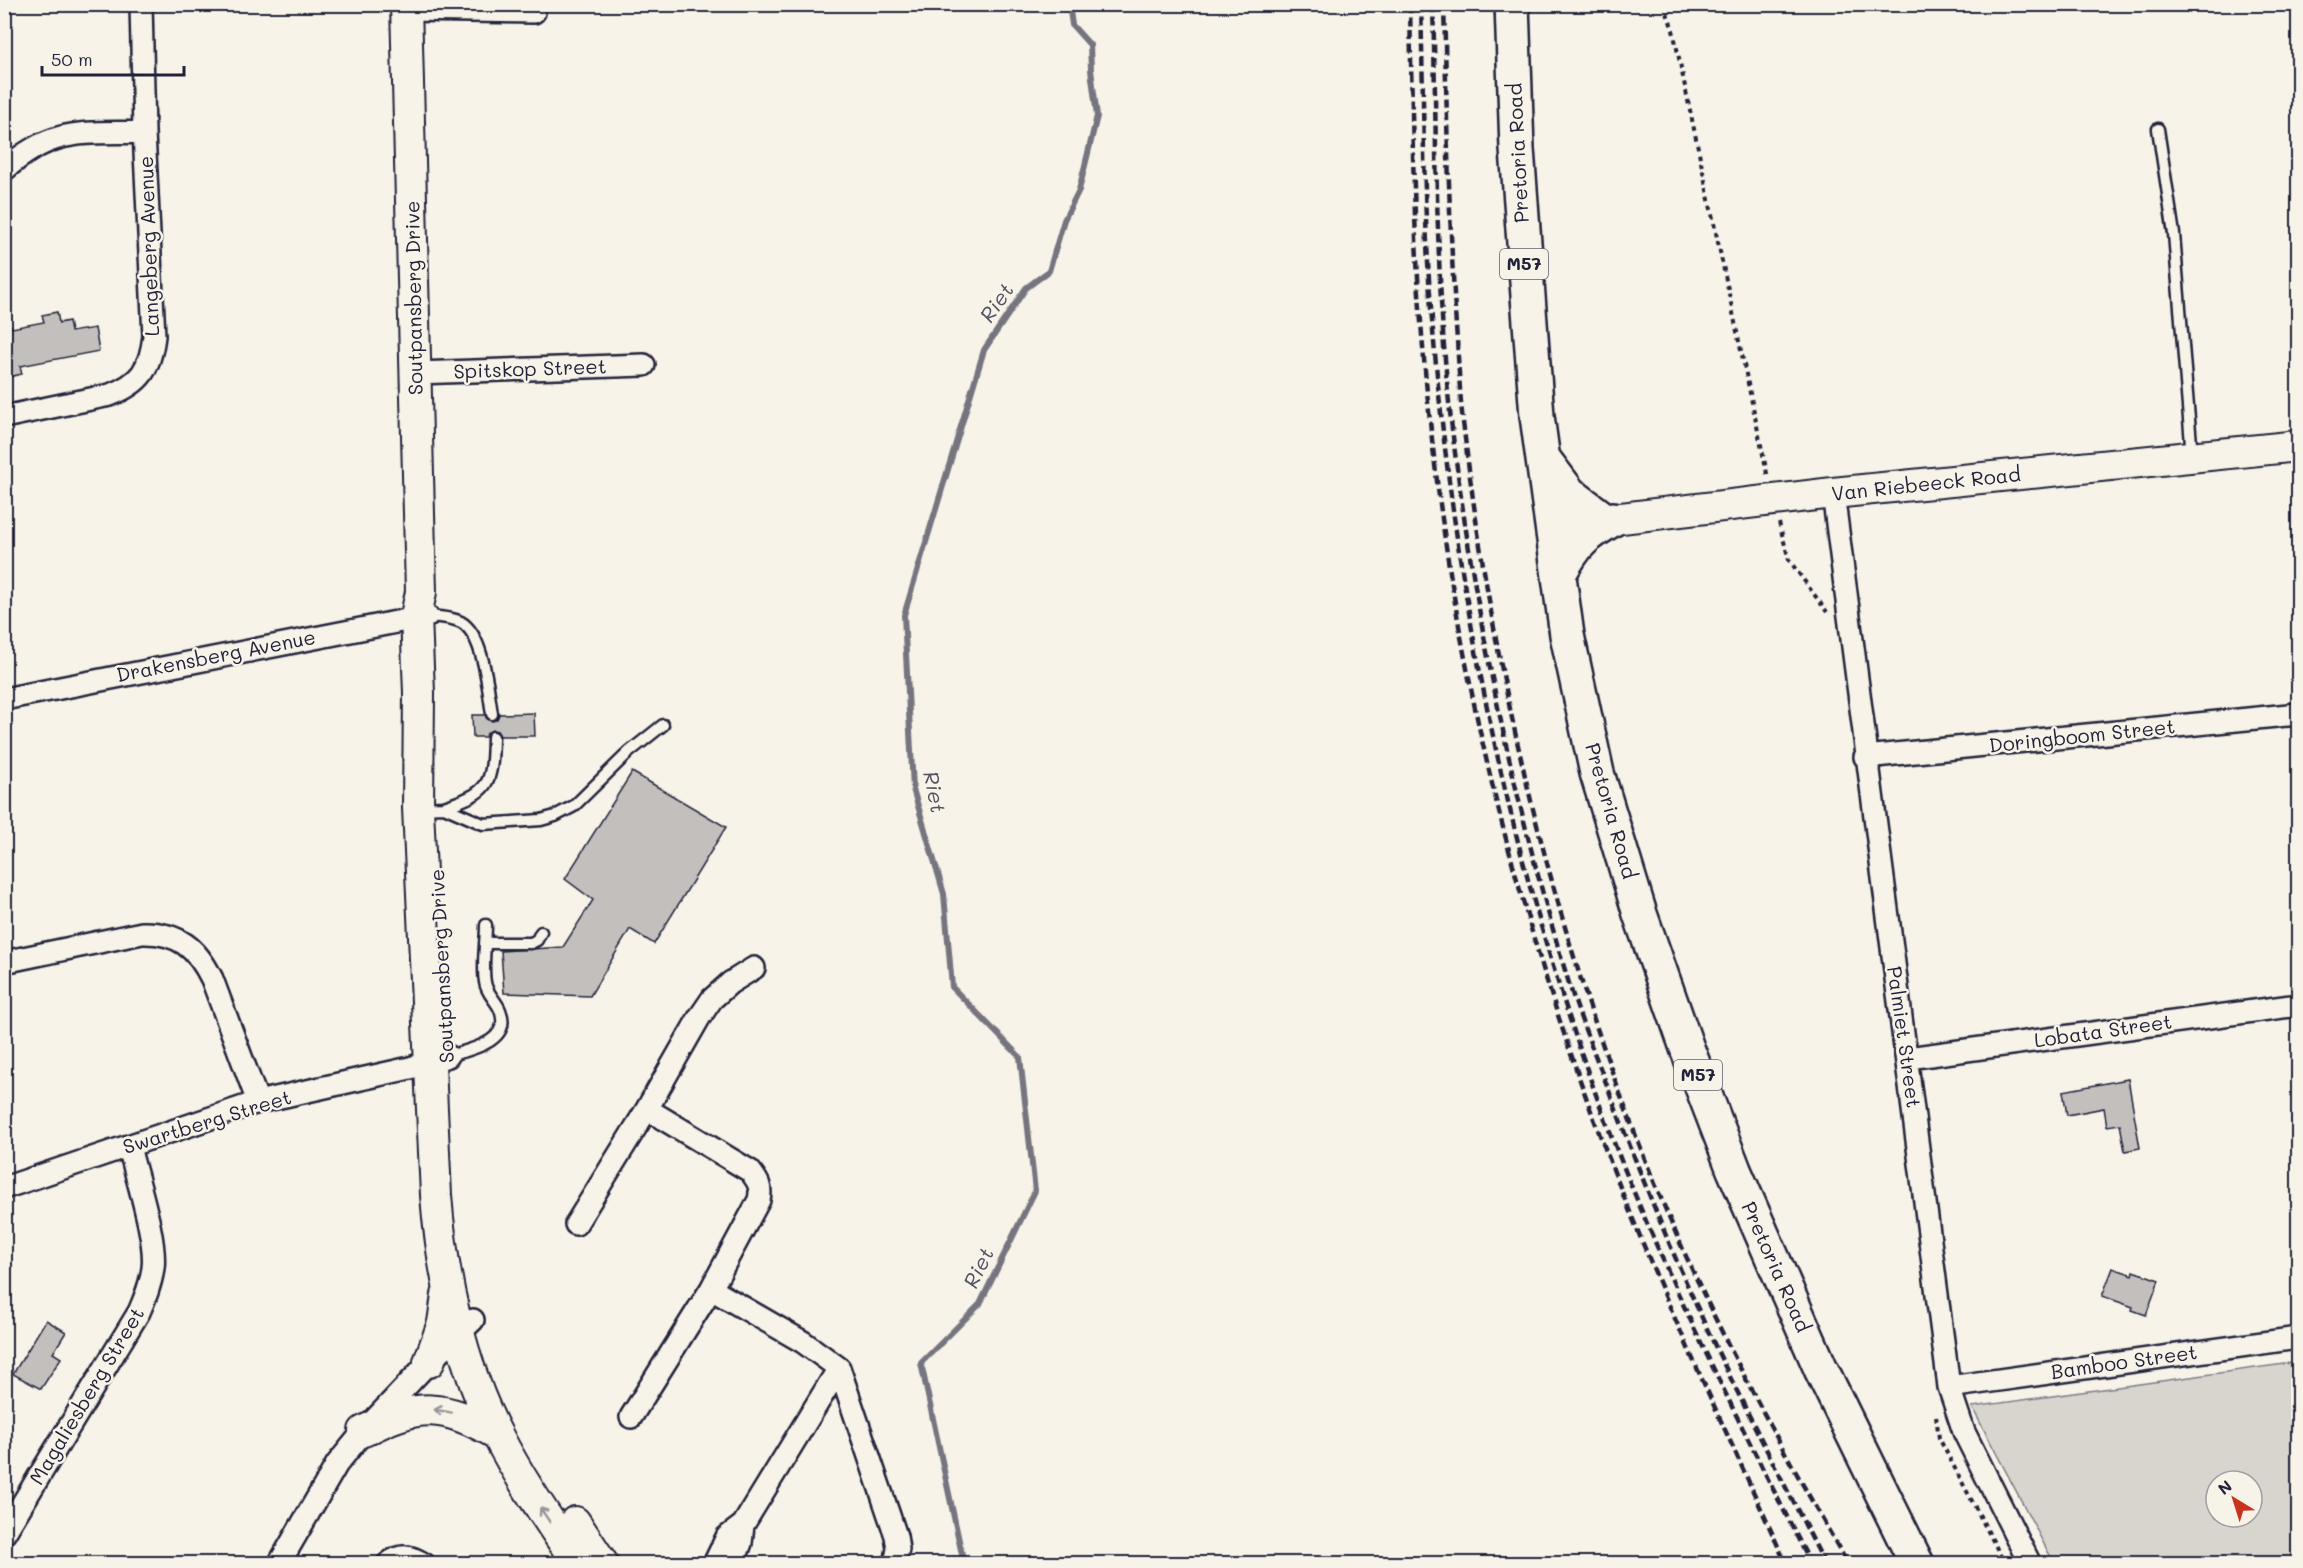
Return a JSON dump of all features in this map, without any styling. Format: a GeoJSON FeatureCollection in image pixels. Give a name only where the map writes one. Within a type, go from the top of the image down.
{"type":"FeatureCollection","features":[{"type":"Feature","properties":{"kind":"main road","name":"Pretoria Road"},"geometry":{"type":"LineString","coordinates":[[1512,4],[1516,149],[1537,416],[1567,635],[1598,773],[1640,914],[1687,1048],[1734,1170],[1821,1369],[1917,1563]]}},
{"type":"Feature","properties":{"kind":"main road"},"geometry":{"type":"LineString","coordinates":[[1544,460],[1569,493],[1609,519],[1577,544],[1559,574]]}},
{"type":"Feature","properties":{"kind":"street","name":"Langeberg Avenue"},"geometry":{"type":"LineString","coordinates":[[4,417],[124,389],[144,373],[150,362],[154,336],[144,132],[141,4]]}},
{"type":"Feature","properties":{"kind":"street"},"geometry":{"type":"LineString","coordinates":[[406,7],[534,12]]}},
{"type":"Feature","properties":{"kind":"street","name":"Soutpansberg Drive"},"geometry":{"type":"LineString","coordinates":[[406,7],[422,608],[432,808],[439,1059],[438,1228],[448,1286],[466,1326]]}},
{"type":"Feature","properties":{"kind":"street"},"geometry":{"type":"LineString","coordinates":[[4,170],[29,150],[54,138],[69,134],[144,132]]}},
{"type":"Feature","properties":{"kind":"street","name":"Spitskop Street"},"geometry":{"type":"LineString","coordinates":[[416,373],[644,365]]}},
{"type":"Feature","properties":{"kind":"street","name":"Van Riebeeck Road"},"geometry":{"type":"LineString","coordinates":[[1553,522],[1609,519],[1833,493],[2298,446]]}},
{"type":"Feature","properties":{"kind":"street","name":"Palmiet Street"},"geometry":{"type":"LineString","coordinates":[[1833,493],[1865,758],[1908,1058],[1949,1386],[1964,1432],[2031,1563]]}},
{"type":"Feature","properties":{"kind":"street","name":"Drakensberg Avenue"},"geometry":{"type":"LineString","coordinates":[[6,693],[422,608]]}},
{"type":"Feature","properties":{"kind":"street","name":"Doringboom Street"},"geometry":{"type":"LineString","coordinates":[[1865,758],[2298,714]]}},
{"type":"Feature","properties":{"kind":"street"},"geometry":{"type":"LineString","coordinates":[[4,962],[142,933],[158,933],[184,943],[204,962],[212,979],[258,1102]]}},
{"type":"Feature","properties":{"kind":"street"},"geometry":{"type":"LineString","coordinates":[[576,1224],[712,999],[730,983],[753,968]]}},
{"type":"Feature","properties":{"kind":"street","name":"Lobata Street"},"geometry":{"type":"LineString","coordinates":[[1908,1058],[2298,1005]]}},
{"type":"Feature","properties":{"kind":"street","name":"Soutpansberg Drive"},"geometry":{"type":"LineString","coordinates":[[439,1059],[452,1139],[453,1231],[466,1326]]}},
{"type":"Feature","properties":{"kind":"street","name":"Swartberg Street"},"geometry":{"type":"LineString","coordinates":[[4,1188],[258,1102],[439,1059]]}},
{"type":"Feature","properties":{"kind":"street"},"geometry":{"type":"LineString","coordinates":[[631,1417],[711,1289],[759,1200],[761,1190],[758,1180],[750,1171],[647,1109]]}},
{"type":"Feature","properties":{"kind":"street","name":"Magaliesberg Street"},"geometry":{"type":"LineString","coordinates":[[4,1534],[139,1312],[149,1288],[153,1268],[153,1249],[129,1146]]}},
{"type":"Feature","properties":{"kind":"street"},"geometry":{"type":"LineString","coordinates":[[429,1362],[443,1323],[448,1286]]}},
{"type":"Feature","properties":{"kind":"street"},"geometry":{"type":"LineString","coordinates":[[711,1289],[803,1342],[839,1368],[896,1536],[898,1549],[895,1563]]}},
{"type":"Feature","properties":{"kind":"street"},"geometry":{"type":"LineString","coordinates":[[279,1563],[337,1464],[364,1431],[466,1326]]}},
{"type":"Feature","properties":{"kind":"street"},"geometry":{"type":"LineString","coordinates":[[466,1326],[472,1374],[497,1434],[524,1484],[578,1563]]}},
{"type":"Feature","properties":{"kind":"street"},"geometry":{"type":"LineString","coordinates":[[466,1326],[528,1455],[603,1563]]}},
{"type":"Feature","properties":{"kind":"street","name":"Bamboo Street"},"geometry":{"type":"LineString","coordinates":[[1949,1386],[2298,1338]]}},
{"type":"Feature","properties":{"kind":"street"},"geometry":{"type":"LineString","coordinates":[[714,1563],[727,1537],[743,1525],[839,1368]]}},
{"type":"Feature","properties":{"kind":"street"},"geometry":{"type":"LineString","coordinates":[[364,1431],[411,1410],[431,1409],[452,1412],[497,1434]]}},
{"type":"Feature","properties":{"kind":"street"},"geometry":{"type":"LineString","coordinates":[[733,1563],[741,1543],[743,1525]]}},
{"type":"Feature","properties":{"kind":"street"},"geometry":{"type":"LineString","coordinates":[[388,1563],[404,1556],[424,1563]]}},
{"type":"Feature","properties":{"kind":"lane"},"geometry":{"type":"LineString","coordinates":[[2158,129],[2174,234],[2192,457]]}},
{"type":"Feature","properties":{"kind":"lane"},"geometry":{"type":"LineString","coordinates":[[422,608],[463,623],[470,630],[483,663],[492,714]]}},
{"type":"Feature","properties":{"kind":"lane"},"geometry":{"type":"LineString","coordinates":[[432,808],[483,824],[541,820],[555,816],[573,806],[629,752],[663,725]]}},
{"type":"Feature","properties":{"kind":"lane"},"geometry":{"type":"LineString","coordinates":[[432,808],[469,799],[487,784],[491,772],[493,737]]}},
{"type":"Feature","properties":{"kind":"lane"},"geometry":{"type":"LineString","coordinates":[[439,1059],[482,1046],[496,1037],[500,1030],[502,1013],[485,982],[486,925]]}},
{"type":"Feature","properties":{"kind":"lane"},"geometry":{"type":"LineString","coordinates":[[486,943],[531,943],[537,940],[541,932]]}},
{"type":"Feature","properties":{"kind":"path"},"geometry":{"type":"LineString","coordinates":[[1664,4],[1673,30],[1683,76],[1772,501],[1789,560],[1832,620]]}},
{"type":"Feature","properties":{"kind":"path"},"geometry":{"type":"LineString","coordinates":[[1936,1412],[1938,1438],[2005,1563]]}},
{"type":"Feature","properties":{"kind":"shaded area"},"geometry":{"type":"Polygon","coordinates":[[[2298,1362],[2298,1563],[2054,1563],[1972,1407],[2298,1362]]]}},
{"type":"Feature","properties":{"kind":"building"},"geometry":{"type":"Polygon","coordinates":[[[57,312],[59,323],[69,321],[71,332],[95,328],[99,351],[20,366],[22,374],[4,378],[4,326],[11,325],[12,328],[44,322],[42,315],[57,312]]]}},
{"type":"Feature","properties":{"kind":"building"},"geometry":{"type":"Polygon","coordinates":[[[534,713],[535,736],[500,736],[497,731],[493,730],[487,733],[486,737],[473,737],[472,715],[485,715],[487,719],[493,721],[499,714],[534,713]]]}},
{"type":"Feature","properties":{"kind":"building"},"geometry":{"type":"Polygon","coordinates":[[[632,772],[726,827],[654,944],[630,929],[590,996],[504,993],[501,951],[563,947],[593,900],[565,879],[632,772]]]}},
{"type":"Feature","properties":{"kind":"building"},"geometry":{"type":"Polygon","coordinates":[[[2128,1079],[2140,1148],[2125,1151],[2120,1124],[2107,1126],[2104,1108],[2067,1115],[2063,1091],[2128,1079]]]}},
{"type":"Feature","properties":{"kind":"building"},"geometry":{"type":"Polygon","coordinates":[[[2113,1268],[2133,1275],[2134,1271],[2159,1280],[2146,1315],[2132,1310],[2133,1307],[2102,1296],[2113,1268]]]}},
{"type":"Feature","properties":{"kind":"building"},"geometry":{"type":"Polygon","coordinates":[[[46,1320],[66,1332],[53,1353],[61,1358],[41,1389],[13,1374],[46,1320]]]}},
{"type":"Feature","properties":{"kind":"waterway","name":"Riet"},"geometry":{"type":"LineString","coordinates":[[964,1564],[921,1363],[980,1304],[1035,1191],[1020,1057],[952,987],[944,894],[913,789],[904,615],[984,350],[1026,288],[1049,271],[1064,220],[1079,190],[1097,116],[1090,45],[1072,25],[1069,4]]}},
{"type":"Feature","properties":{"kind":"railway"},"geometry":{"type":"LineString","coordinates":[[1410,4],[1416,243],[1433,452],[1451,581],[1489,772],[1533,935],[1564,1034],[1599,1132],[1673,1313],[1786,1564]]}},
{"type":"Feature","properties":{"kind":"railway"},"geometry":{"type":"LineString","coordinates":[[1421,4],[1427,250],[1443,433],[1456,534],[1473,634],[1516,834],[1543,933],[1574,1030],[1630,1183],[1704,1348],[1811,1564]]}},
{"type":"Feature","properties":{"kind":"railway"},"geometry":{"type":"LineString","coordinates":[[1433,4],[1442,324],[1452,429],[1484,638],[1530,845],[1577,1007],[1660,1221],[1718,1352],[1825,1564]]}},
{"type":"Feature","properties":{"kind":"railway"},"geometry":{"type":"LineString","coordinates":[[1444,4],[1452,257],[1463,419],[1478,533],[1495,635],[1540,837],[1599,1036],[1674,1229],[1713,1315],[1756,1399],[1848,1564]]}}]}
